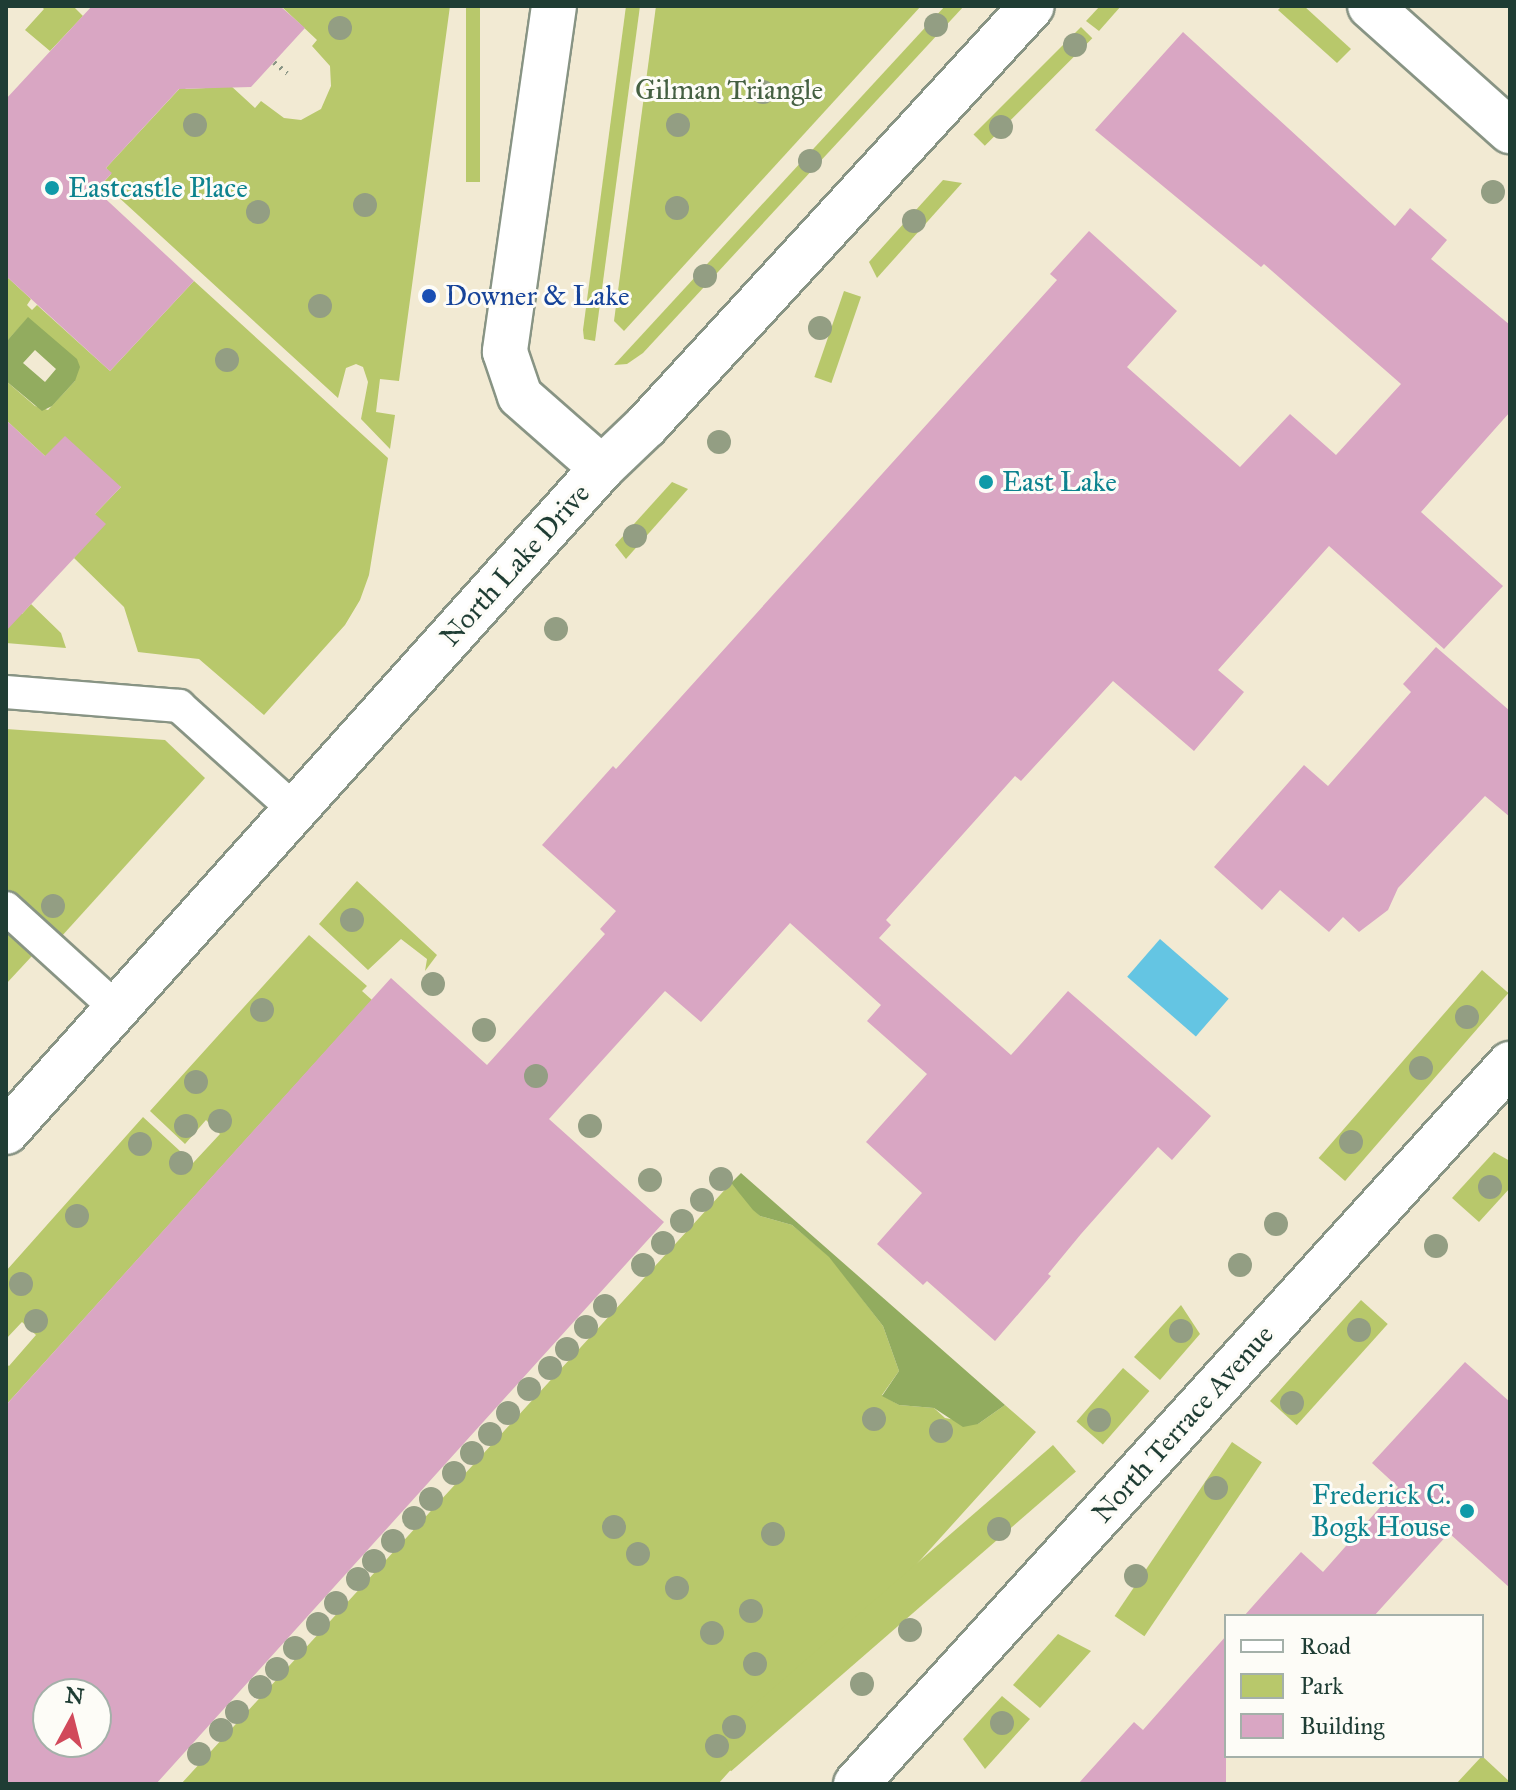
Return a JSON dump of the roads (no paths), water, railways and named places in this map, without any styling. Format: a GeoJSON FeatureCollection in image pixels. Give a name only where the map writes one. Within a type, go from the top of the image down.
{"type":"FeatureCollection","features":[{"type":"Feature","properties":{"kind":"street"},"geometry":{"type":"LineString","coordinates":[[554,6],[505,352],[520,396],[602,468]]}},
{"type":"Feature","properties":{"kind":"street","name":"North Lake Drive"},"geometry":{"type":"LineString","coordinates":[[6,1132],[602,468],[646,426],[1032,6]]}},
{"type":"Feature","properties":{"kind":"street"},"geometry":{"type":"LineString","coordinates":[[1370,6],[1510,131]]}},
{"type":"Feature","properties":{"kind":"street","name":"North Terrace Avenue"},"geometry":{"type":"LineString","coordinates":[[856,1784],[1510,1064]]}},
{"type":"Feature","properties":{"kind":"lane"},"geometry":{"type":"LineString","coordinates":[[6,692],[179,706],[296,811]]}},
{"type":"Feature","properties":{"kind":"lane"},"geometry":{"type":"LineString","coordinates":[[6,908],[117,1009]]}},
{"type":"Feature","properties":{"kind":"water"},"geometry":{"type":"Polygon","coordinates":[[[1160,939],[1229,999],[1196,1036],[1127,977],[1160,939]]]}},
{"type":"Feature","properties":{"kind":"place","name":"Eastcastle Place"},"geometry":{"type":"Point","coordinates":[52,188]}},
{"type":"Feature","properties":{"kind":"place","name":"Downer & Lake"},"geometry":{"type":"Point","coordinates":[429,296]}},
{"type":"Feature","properties":{"kind":"place","name":"East Lake"},"geometry":{"type":"Point","coordinates":[986,482]}},
{"type":"Feature","properties":{"kind":"place","name":"Frederick C. Bogk House"},"geometry":{"type":"Point","coordinates":[1467,1511]}},
{"type":"Feature","properties":{"kind":"park label","name":"Gilman Triangle"},"geometry":{"type":"Point","coordinates":[729,90]}}]}
